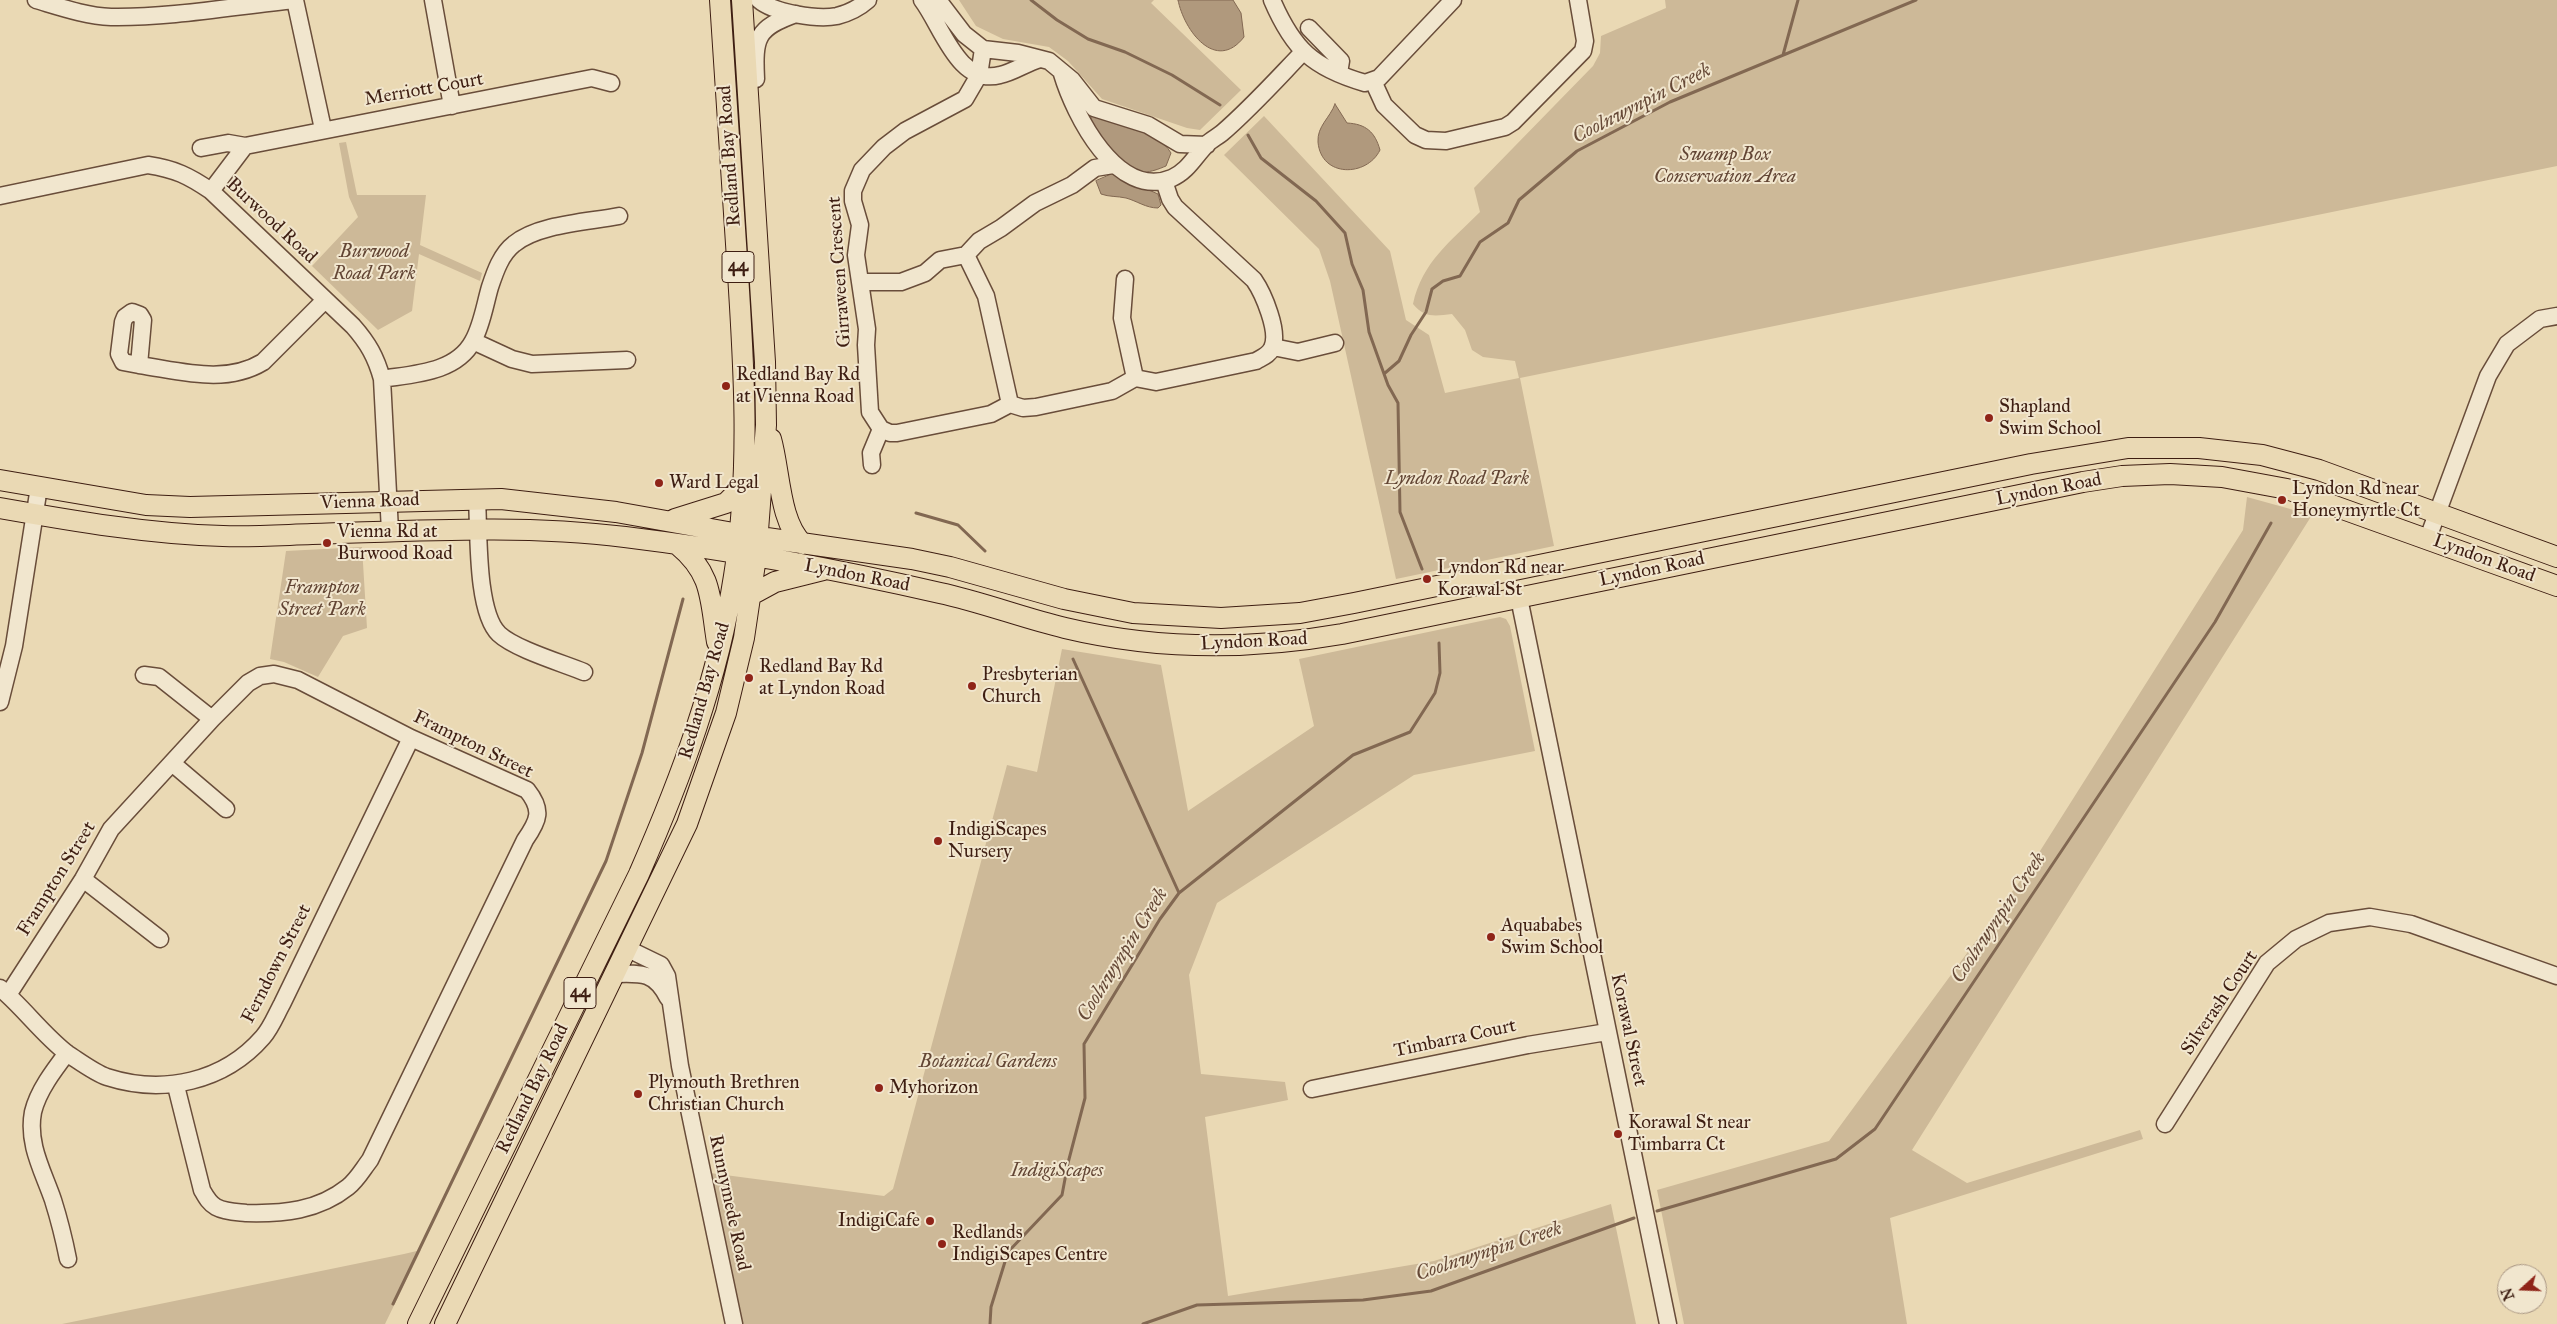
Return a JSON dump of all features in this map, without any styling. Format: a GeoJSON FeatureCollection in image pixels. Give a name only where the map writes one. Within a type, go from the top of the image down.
{"type":"FeatureCollection","features":[{"type":"Feature","properties":{"kind":"main road","name":"Redland Bay Road"},"geometry":{"type":"LineString","coordinates":[[720,0],[743,344],[745,418],[742,487],[748,535]]}},
{"type":"Feature","properties":{"kind":"main road","name":"Redland Bay Road"},"geometry":{"type":"LineString","coordinates":[[418,1324],[639,874],[671,801],[692,745],[729,608],[746,555],[766,425],[765,362],[753,198],[742,0]]}},
{"type":"Feature","properties":{"kind":"main road"},"geometry":{"type":"LineString","coordinates":[[766,425],[776,458],[788,522],[796,538],[803,544]]}},
{"type":"Feature","properties":{"kind":"main road","name":"Lyndon Road"},"geometry":{"type":"LineString","coordinates":[[748,535],[921,561],[1107,608],[1166,616],[1221,618],[1300,613],[2048,461],[2128,448],[2199,448],[2262,455],[2319,470],[2557,557]]}},
{"type":"Feature","properties":{"kind":"main road","name":"Lyndon Road"},"geometry":{"type":"LineString","coordinates":[[746,555],[828,569],[946,594],[1067,628],[1115,638],[1176,645],[1241,646],[1311,639],[2083,482],[2122,476],[2170,474],[2222,478],[2286,488],[2557,586]]}},
{"type":"Feature","properties":{"kind":"main road","name":"Vienna Road"},"geometry":{"type":"LineString","coordinates":[[0,480],[146,505],[190,507],[477,499],[556,505],[671,520],[748,535]]}},
{"type":"Feature","properties":{"kind":"main road"},"geometry":{"type":"LineString","coordinates":[[671,520],[726,503],[742,487]]}},
{"type":"Feature","properties":{"kind":"main road","name":"Vienna Road"},"geometry":{"type":"LineString","coordinates":[[0,508],[167,534],[226,537],[527,528],[586,533],[746,555]]}},
{"type":"Feature","properties":{"kind":"main road"},"geometry":{"type":"LineString","coordinates":[[678,545],[694,558],[706,581],[718,651]]}},
{"type":"Feature","properties":{"kind":"main road","name":"Redland Bay Road"},"geometry":{"type":"LineString","coordinates":[[445,1324],[674,853],[700,790],[726,713],[751,595],[746,555]]}},
{"type":"Feature","properties":{"kind":"main road"},"geometry":{"type":"LineString","coordinates":[[751,595],[775,582],[828,569]]}},
{"type":"Feature","properties":{"kind":"main road"},"geometry":{"type":"LineString","coordinates":[[1513,570],[1519,598]]}},
{"type":"Feature","properties":{"kind":"main road"},"geometry":{"type":"LineString","coordinates":[[602,949],[622,961]]}},
{"type":"Feature","properties":{"kind":"street"},"geometry":{"type":"LineString","coordinates":[[36,0],[110,17],[134,8],[295,0],[324,129]]}},
{"type":"Feature","properties":{"kind":"street"},"geometry":{"type":"LineString","coordinates":[[433,0],[452,106]]}},
{"type":"Feature","properties":{"kind":"street"},"geometry":{"type":"LineString","coordinates":[[759,0],[766,6],[796,14],[836,16],[860,7],[868,0]]}},
{"type":"Feature","properties":{"kind":"street"},"geometry":{"type":"LineString","coordinates":[[922,0],[958,58],[970,71],[979,75],[999,76],[1022,64],[1042,58]]}},
{"type":"Feature","properties":{"kind":"street"},"geometry":{"type":"LineString","coordinates":[[938,0],[964,34],[983,49],[1042,58],[1052,63],[1062,74],[1072,80],[1094,108],[1148,125],[1180,144],[1185,152],[1189,166]]}},
{"type":"Feature","properties":{"kind":"street"},"geometry":{"type":"LineString","coordinates":[[1272,0],[1284,28],[1303,52],[1317,63],[1365,83],[1373,82],[1453,0]]}},
{"type":"Feature","properties":{"kind":"street"},"geometry":{"type":"LineString","coordinates":[[1373,82],[1384,105],[1415,134],[1426,140],[1446,141],[1505,127],[1513,122],[1576,60],[1582,51],[1585,41],[1578,0]]}},
{"type":"Feature","properties":{"kind":"street"},"geometry":{"type":"LineString","coordinates":[[753,198],[761,152],[756,50],[759,38],[767,26],[796,14]]}},
{"type":"Feature","properties":{"kind":"street"},"geometry":{"type":"LineString","coordinates":[[1309,28],[1341,61],[1339,73]]}},
{"type":"Feature","properties":{"kind":"street","name":"Girraween Crescent"},"geometry":{"type":"LineString","coordinates":[[882,429],[874,421],[869,402],[867,329],[862,308],[862,282],[856,255],[860,225],[853,201],[856,181],[862,170],[884,147],[905,131],[965,99],[979,75],[983,49]]}},
{"type":"Feature","properties":{"kind":"street"},"geometry":{"type":"LineString","coordinates":[[1062,74],[1066,88],[1099,150],[1114,165],[1145,180],[1164,180],[1189,166],[1207,145],[1222,133],[1303,52]]}},
{"type":"Feature","properties":{"kind":"street","name":"Merriott Court"},"geometry":{"type":"LineString","coordinates":[[200,148],[228,142],[244,146],[592,78],[611,83]]}},
{"type":"Feature","properties":{"kind":"street"},"geometry":{"type":"LineString","coordinates":[[1180,144],[1207,145]]}},
{"type":"Feature","properties":{"kind":"street"},"geometry":{"type":"LineString","coordinates":[[211,191],[244,146]]}},
{"type":"Feature","properties":{"kind":"street"},"geometry":{"type":"LineString","coordinates":[[1095,168],[1099,150]]}},
{"type":"Feature","properties":{"kind":"street","name":"Burwood Road"},"geometry":{"type":"LineString","coordinates":[[0,196],[148,165],[172,169],[193,178],[211,191],[366,341],[376,358],[382,379],[390,531]]}},
{"type":"Feature","properties":{"kind":"street"},"geometry":{"type":"LineString","coordinates":[[862,282],[901,282],[925,273],[940,260],[966,255],[978,241],[1001,228],[1036,203],[1072,185],[1095,168],[1114,165]]}},
{"type":"Feature","properties":{"kind":"street"},"geometry":{"type":"LineString","coordinates":[[872,466],[871,453],[882,429],[890,433],[897,433],[991,414],[1010,404],[1023,408],[1036,407],[1112,391],[1135,378],[1156,382],[1256,361],[1267,355],[1273,347],[1274,337],[1262,291],[1254,280],[1175,207],[1170,199],[1164,180]]}},
{"type":"Feature","properties":{"kind":"street"},"geometry":{"type":"LineString","coordinates":[[382,379],[418,374],[451,363],[465,352],[473,341],[498,266],[513,245],[535,232],[619,216]]}},
{"type":"Feature","properties":{"kind":"street"},"geometry":{"type":"LineString","coordinates":[[966,255],[986,296],[1010,404]]}},
{"type":"Feature","properties":{"kind":"street"},"geometry":{"type":"LineString","coordinates":[[1124,279],[1122,318],[1135,378]]}},
{"type":"Feature","properties":{"kind":"street"},"geometry":{"type":"LineString","coordinates":[[140,365],[213,376],[244,371],[263,362],[325,300]]}},
{"type":"Feature","properties":{"kind":"street"},"geometry":{"type":"LineString","coordinates":[[2428,538],[2488,376],[2507,344],[2540,319],[2557,316]]}},
{"type":"Feature","properties":{"kind":"street"},"geometry":{"type":"LineString","coordinates":[[473,341],[512,359],[532,364],[627,360]]}},
{"type":"Feature","properties":{"kind":"street"},"geometry":{"type":"LineString","coordinates":[[1273,347],[1298,352],[1336,343]]}},
{"type":"Feature","properties":{"kind":"street"},"geometry":{"type":"LineString","coordinates":[[0,702],[5,658],[36,514],[39,487]]}},
{"type":"Feature","properties":{"kind":"street"},"geometry":{"type":"LineString","coordinates":[[477,499],[483,596],[490,622],[500,634],[513,643],[584,672]]}},
{"type":"Feature","properties":{"kind":"street","name":"Korawal Street"},"geometry":{"type":"LineString","coordinates":[[1519,598],[1668,1324]]}},
{"type":"Feature","properties":{"kind":"street","name":"Frampton Street"},"geometry":{"type":"LineString","coordinates":[[4,991],[83,879],[111,828],[212,719],[248,683],[260,676],[274,674],[298,680],[411,738],[527,790],[536,801],[538,814],[534,827],[525,840],[365,1166],[349,1186],[327,1200],[301,1211],[277,1214],[232,1212],[217,1208],[208,1201],[202,1190],[176,1086]]}},
{"type":"Feature","properties":{"kind":"street"},"geometry":{"type":"LineString","coordinates":[[144,675],[159,677],[212,719]]}},
{"type":"Feature","properties":{"kind":"street","name":"Ferndown Street"},"geometry":{"type":"LineString","coordinates":[[4,991],[67,1053],[106,1077],[144,1085],[176,1086],[229,1066],[248,1052],[264,1036],[282,1004],[411,738]]}},
{"type":"Feature","properties":{"kind":"street"},"geometry":{"type":"LineString","coordinates":[[172,763],[226,809]]}},
{"type":"Feature","properties":{"kind":"street"},"geometry":{"type":"LineString","coordinates":[[83,879],[160,939]]}},
{"type":"Feature","properties":{"kind":"street","name":"Silverash Court"},"geometry":{"type":"LineString","coordinates":[[2165,1124],[2267,963],[2296,939],[2329,923],[2370,917],[2411,924],[2557,976]]}},
{"type":"Feature","properties":{"kind":"street","name":"Runnymede Road"},"geometry":{"type":"LineString","coordinates":[[622,961],[661,965],[667,976],[680,1066],[734,1324]]}},
{"type":"Feature","properties":{"kind":"street","name":"Runnymede Road"},"geometry":{"type":"LineString","coordinates":[[622,961],[641,974],[656,979],[670,1002]]}},
{"type":"Feature","properties":{"kind":"street","name":"Timbarra Court"},"geometry":{"type":"LineString","coordinates":[[1312,1089],[1528,1045],[1607,1032]]}},
{"type":"Feature","properties":{"kind":"street"},"geometry":{"type":"LineString","coordinates":[[67,1053],[52,1073],[45,1087],[34,1110],[31,1126],[34,1150],[53,1200],[68,1259]]}},
{"type":"Feature","properties":{"kind":"green space"},"geometry":{"type":"Polygon","coordinates":[[[959,0],[1154,0],[1151,3],[1241,90],[1200,130],[1187,128],[1102,99],[1068,61],[1049,47],[1003,39],[976,26],[959,0]]]}},
{"type":"Feature","properties":{"kind":"green space","name":"Swamp Box Conservation Area"},"geometry":{"type":"Polygon","coordinates":[[[1665,0],[2557,0],[2557,166],[1520,378],[1554,546],[1396,579],[1330,281],[1319,249],[1224,155],[1264,116],[1390,251],[1406,320],[1429,335],[1445,393],[1519,378],[1515,361],[1483,357],[1472,350],[1465,330],[1452,314],[1430,315],[1417,309],[1413,304],[1417,289],[1423,276],[1439,253],[1480,212],[1474,188],[1593,66],[1600,53],[1601,36],[1666,8],[1665,0]]]}},
{"type":"Feature","properties":{"kind":"green space","name":"Burwood Road Park"},"geometry":{"type":"Polygon","coordinates":[[[346,142],[357,195],[426,195],[420,245],[482,273],[480,281],[419,254],[412,311],[378,330],[312,266],[358,217],[349,197],[339,143],[346,142]]]}},
{"type":"Feature","properties":{"kind":"green space"},"geometry":{"type":"Polygon","coordinates":[[[2247,497],[2312,515],[1912,1150],[1967,1183],[2140,1130],[2143,1139],[1890,1218],[1907,1324],[1684,1324],[1657,1190],[1829,1141],[2028,870],[2243,530],[2247,497]]]}},
{"type":"Feature","properties":{"kind":"green space","name":"Frampton Street Park"},"geometry":{"type":"Polygon","coordinates":[[[362,547],[367,628],[343,636],[318,677],[284,662],[270,659],[286,551],[362,547]]]}},
{"type":"Feature","properties":{"kind":"green space","name":"IndigiScapes"},"geometry":{"type":"Polygon","coordinates":[[[1500,617],[1506,619],[1510,626],[1535,751],[1414,775],[1217,903],[1189,975],[1201,1074],[1285,1082],[1288,1100],[1205,1117],[1228,1296],[1434,1261],[1611,1204],[1636,1324],[741,1324],[710,1173],[884,1196],[893,1189],[1007,765],[1037,772],[1062,649],[1161,665],[1188,811],[1314,726],[1299,659],[1500,617]]]}},
{"type":"Feature","properties":{"kind":"green space"},"geometry":{"type":"Polygon","coordinates":[[[421,1250],[385,1324],[62,1324],[404,1254],[421,1250]]]}},
{"type":"Feature","properties":{"kind":"shaded area"},"geometry":{"type":"Polygon","coordinates":[[[1178,0],[1233,0],[1241,13],[1244,37],[1233,47],[1223,51],[1212,49],[1203,44],[1187,24],[1178,0]]]}},
{"type":"Feature","properties":{"kind":"shaded area"},"geometry":{"type":"Polygon","coordinates":[[[1335,104],[1347,123],[1359,125],[1369,130],[1380,150],[1374,159],[1355,169],[1345,170],[1336,167],[1327,162],[1321,154],[1318,136],[1335,104]]]}},
{"type":"Feature","properties":{"kind":"shaded area"},"geometry":{"type":"Polygon","coordinates":[[[1091,115],[1136,128],[1156,138],[1171,153],[1166,166],[1144,172],[1127,165],[1101,142],[1095,133],[1091,115]]]}},
{"type":"Feature","properties":{"kind":"shaded area"},"geometry":{"type":"Polygon","coordinates":[[[1112,174],[1158,194],[1161,205],[1158,208],[1154,208],[1126,198],[1101,194],[1096,181],[1112,174]]]}},
{"type":"Feature","properties":{"kind":"waterway","name":"Coolnwynpin Creek"},"geometry":{"type":"LineString","coordinates":[[1031,0],[1057,20],[1088,39],[1125,52],[1172,75],[1220,105]]}},
{"type":"Feature","properties":{"kind":"waterway"},"geometry":{"type":"LineString","coordinates":[[1783,55],[1798,0]]}},
{"type":"Feature","properties":{"kind":"waterway","name":"Coolnwynpin Creek"},"geometry":{"type":"LineString","coordinates":[[1385,373],[1399,361],[1411,335],[1426,312],[1432,289],[1443,281],[1460,276],[1480,242],[1508,223],[1519,200],[1577,151],[1670,102],[1916,0]]}},
{"type":"Feature","properties":{"kind":"waterway","name":"Coolnwynpin Creek"},"geometry":{"type":"LineString","coordinates":[[1248,135],[1261,158],[1316,201],[1345,233],[1352,264],[1363,290],[1369,332],[1388,385],[1398,403],[1400,512],[1422,569]]}},
{"type":"Feature","properties":{"kind":"waterway"},"geometry":{"type":"LineString","coordinates":[[916,513],[958,525],[985,551]]}},
{"type":"Feature","properties":{"kind":"waterway","name":"Coolnwynpin Creek"},"geometry":{"type":"LineString","coordinates":[[1657,1211],[1836,1159],[1875,1129],[2215,622],[2271,523]]}},
{"type":"Feature","properties":{"kind":"waterway"},"geometry":{"type":"LineString","coordinates":[[393,1304],[606,861],[642,753],[683,599]]}},
{"type":"Feature","properties":{"kind":"waterway","name":"Coolnwynpin Creek"},"geometry":{"type":"LineString","coordinates":[[990,1324],[991,1307],[1008,1252],[1062,1195],[1068,1163],[1085,1098],[1084,1044],[1160,919],[1179,893],[1353,755],[1410,732],[1435,693],[1440,673],[1439,643]]}},
{"type":"Feature","properties":{"kind":"waterway"},"geometry":{"type":"LineString","coordinates":[[1073,659],[1179,893]]}},
{"type":"Feature","properties":{"kind":"waterway","name":"Coolnwynpin Creek"},"geometry":{"type":"LineString","coordinates":[[1143,1324],[1197,1305],[1363,1300],[1431,1291],[1634,1218]]}},
{"type":"Feature","properties":{"kind":"place","name":"Redland Bay Rd at Vienna Road"},"geometry":{"type":"Point","coordinates":[726,386]}},
{"type":"Feature","properties":{"kind":"place","name":"Shapland Swim School"},"geometry":{"type":"Point","coordinates":[1989,418]}},
{"type":"Feature","properties":{"kind":"place","name":"Ward Legal"},"geometry":{"type":"Point","coordinates":[659,483]}},
{"type":"Feature","properties":{"kind":"place","name":"Lyndon Rd near Honeymyrtle Ct"},"geometry":{"type":"Point","coordinates":[2282,500]}},
{"type":"Feature","properties":{"kind":"place","name":"Vienna Rd at Burwood Road"},"geometry":{"type":"Point","coordinates":[327,543]}},
{"type":"Feature","properties":{"kind":"place","name":"Lyndon Rd near Korawal St"},"geometry":{"type":"Point","coordinates":[1427,579]}},
{"type":"Feature","properties":{"kind":"place","name":"Redland Bay Rd at Lyndon Road"},"geometry":{"type":"Point","coordinates":[749,678]}},
{"type":"Feature","properties":{"kind":"place","name":"Presbyterian Church"},"geometry":{"type":"Point","coordinates":[972,686]}},
{"type":"Feature","properties":{"kind":"place","name":"IndigiScapes Nursery"},"geometry":{"type":"Point","coordinates":[938,841]}},
{"type":"Feature","properties":{"kind":"place","name":"Aquababes Swim School"},"geometry":{"type":"Point","coordinates":[1491,937]}},
{"type":"Feature","properties":{"kind":"place","name":"Myhorizon"},"geometry":{"type":"Point","coordinates":[879,1088]}},
{"type":"Feature","properties":{"kind":"place","name":"Plymouth Brethren Christian Church"},"geometry":{"type":"Point","coordinates":[638,1094]}},
{"type":"Feature","properties":{"kind":"place","name":"Korawal St near Timbarra Ct"},"geometry":{"type":"Point","coordinates":[1618,1134]}},
{"type":"Feature","properties":{"kind":"place","name":"IndigiCafe"},"geometry":{"type":"Point","coordinates":[930,1221]}},
{"type":"Feature","properties":{"kind":"place","name":"Redlands IndigiScapes Centre"},"geometry":{"type":"Point","coordinates":[942,1244]}},
{"type":"Feature","properties":{"kind":"park label","name":"Lyndon Road Park"},"geometry":{"type":"Point","coordinates":[1457,479]}},
{"type":"Feature","properties":{"kind":"park label","name":"Botanical Gardens"},"geometry":{"type":"Point","coordinates":[988,1062]}}]}
